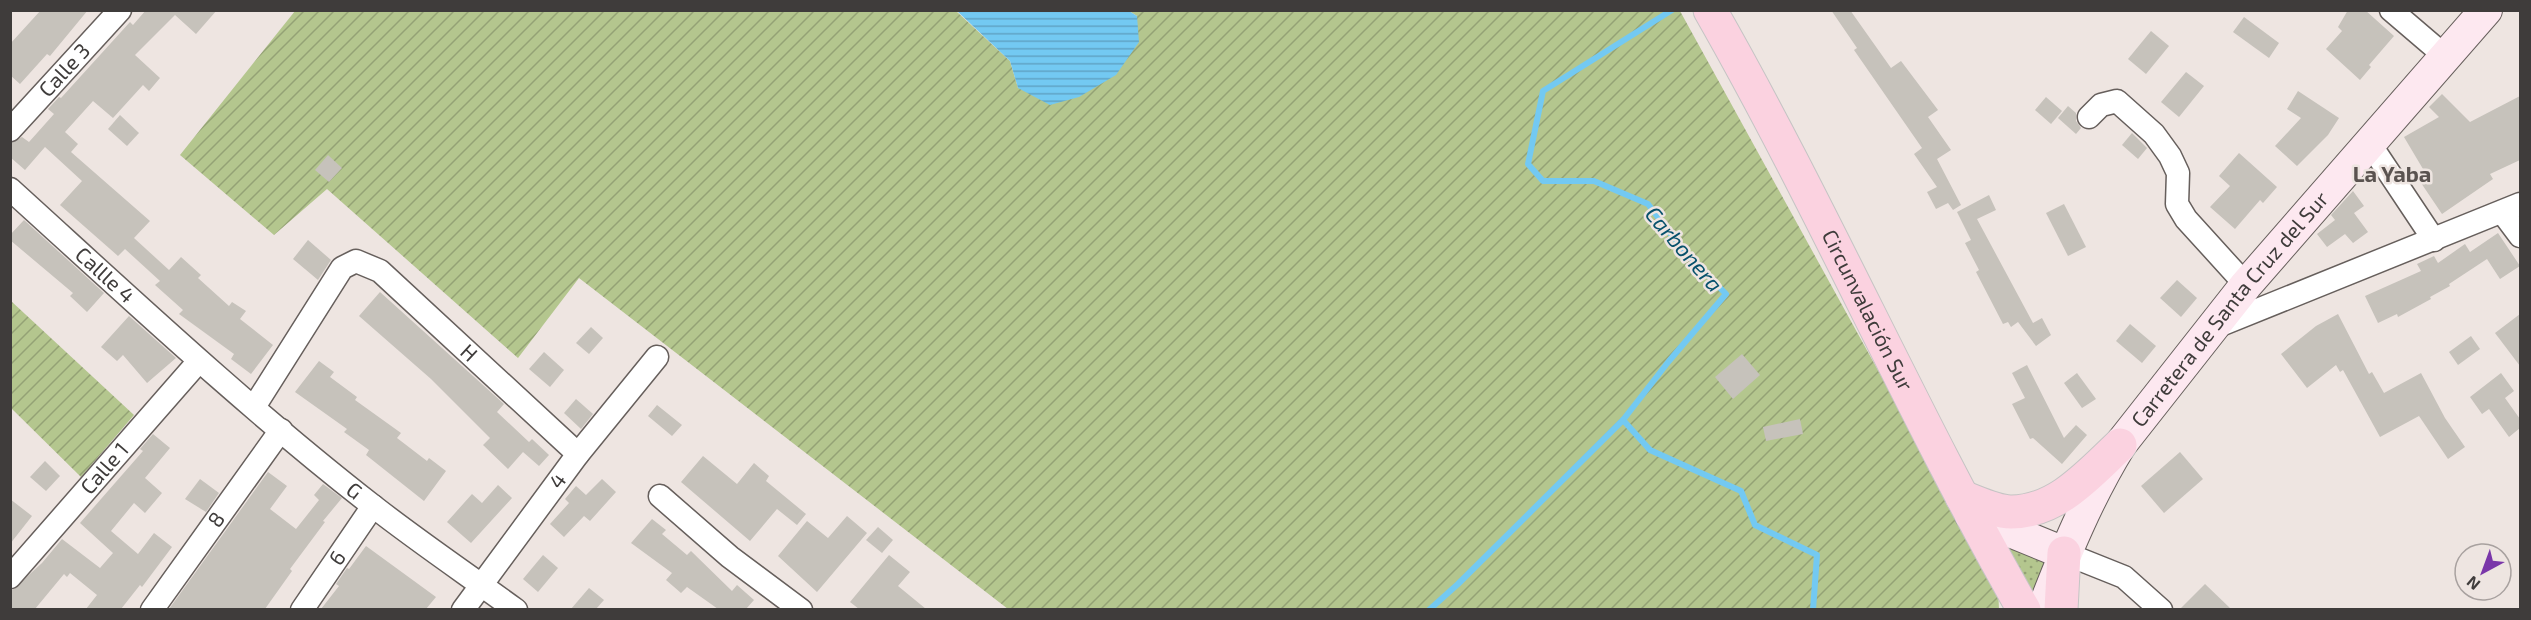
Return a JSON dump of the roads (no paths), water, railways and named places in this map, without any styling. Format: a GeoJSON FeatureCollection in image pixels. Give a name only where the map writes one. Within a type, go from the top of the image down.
{"type":"FeatureCollection","features":[{"type":"Feature","properties":{"kind":"main road","name":"Circunvalación Sur"},"geometry":{"type":"LineString","coordinates":[[1710,10],[1760,98],[1967,506],[2009,595],[2024,609]]}},
{"type":"Feature","properties":{"kind":"main road","name":"Carretera de Santa Cruz del Sur"},"geometry":{"type":"LineString","coordinates":[[2043,609],[2064,553],[2102,473],[2120,445],[2246,285],[2486,10]]}},
{"type":"Feature","properties":{"kind":"main road"},"geometry":{"type":"LineString","coordinates":[[1967,506],[2010,512],[2041,506],[2074,489],[2120,445]]}},
{"type":"Feature","properties":{"kind":"main road"},"geometry":{"type":"LineString","coordinates":[[1967,506],[2064,553],[2061,609]]}},
{"type":"Feature","properties":{"kind":"street","name":"Calle 3"},"geometry":{"type":"LineString","coordinates":[[10,130],[120,10]]}},
{"type":"Feature","properties":{"kind":"street"},"geometry":{"type":"LineString","coordinates":[[2391,10],[2446,57]]}},
{"type":"Feature","properties":{"kind":"street"},"geometry":{"type":"LineString","coordinates":[[2089,117],[2101,105],[2117,101],[2154,134],[2178,173],[2177,204],[2186,219],[2246,285]]}},
{"type":"Feature","properties":{"kind":"street"},"geometry":{"type":"LineString","coordinates":[[2370,144],[2434,240]]}},
{"type":"Feature","properties":{"kind":"street","name":"Callle 4"},"geometry":{"type":"LineString","coordinates":[[10,189],[199,361]]}},
{"type":"Feature","properties":{"kind":"street"},"geometry":{"type":"LineString","coordinates":[[2212,329],[2511,208],[2520,236]]}},
{"type":"Feature","properties":{"kind":"street","name":"H"},"geometry":{"type":"LineString","coordinates":[[254,407],[342,268],[356,261],[380,271],[578,454]]}},
{"type":"Feature","properties":{"kind":"street","name":"4"},"geometry":{"type":"LineString","coordinates":[[464,609],[578,454],[657,357]]}},
{"type":"Feature","properties":{"kind":"street","name":"G"},"geometry":{"type":"LineString","coordinates":[[199,361],[373,506],[516,609]]}},
{"type":"Feature","properties":{"kind":"street","name":"Calle 1"},"geometry":{"type":"LineString","coordinates":[[10,577],[199,361]]}},
{"type":"Feature","properties":{"kind":"street","name":"8"},"geometry":{"type":"LineString","coordinates":[[152,609],[281,430]]}},
{"type":"Feature","properties":{"kind":"street"},"geometry":{"type":"LineString","coordinates":[[660,496],[786,605]]}},
{"type":"Feature","properties":{"kind":"street","name":"6"},"geometry":{"type":"LineString","coordinates":[[302,609],[373,506]]}},
{"type":"Feature","properties":{"kind":"street"},"geometry":{"type":"LineString","coordinates":[[2064,553],[2124,577],[2161,609]]}},
{"type":"Feature","properties":{"kind":"water"},"geometry":{"type":"Polygon","coordinates":[[[957,11],[1129,11],[1137,16],[1139,42],[1116,75],[1079,97],[1050,105],[1018,88],[1010,61],[957,11]]]}},
{"type":"Feature","properties":{"kind":"waterway","name":"Carbonera"},"geometry":{"type":"LineString","coordinates":[[1672,10],[1543,91],[1528,164],[1543,181],[1594,181],[1648,204],[1682,249],[1726,294],[1623,420],[1650,450],[1741,491],[1755,525],[1817,555],[1813,610]]}},
{"type":"Feature","properties":{"kind":"waterway"},"geometry":{"type":"LineString","coordinates":[[1429,610],[1623,420]]}},
{"type":"Feature","properties":{"kind":"district","name":"La Yaba"},"geometry":{"type":"Point","coordinates":[2392,174]}}]}
